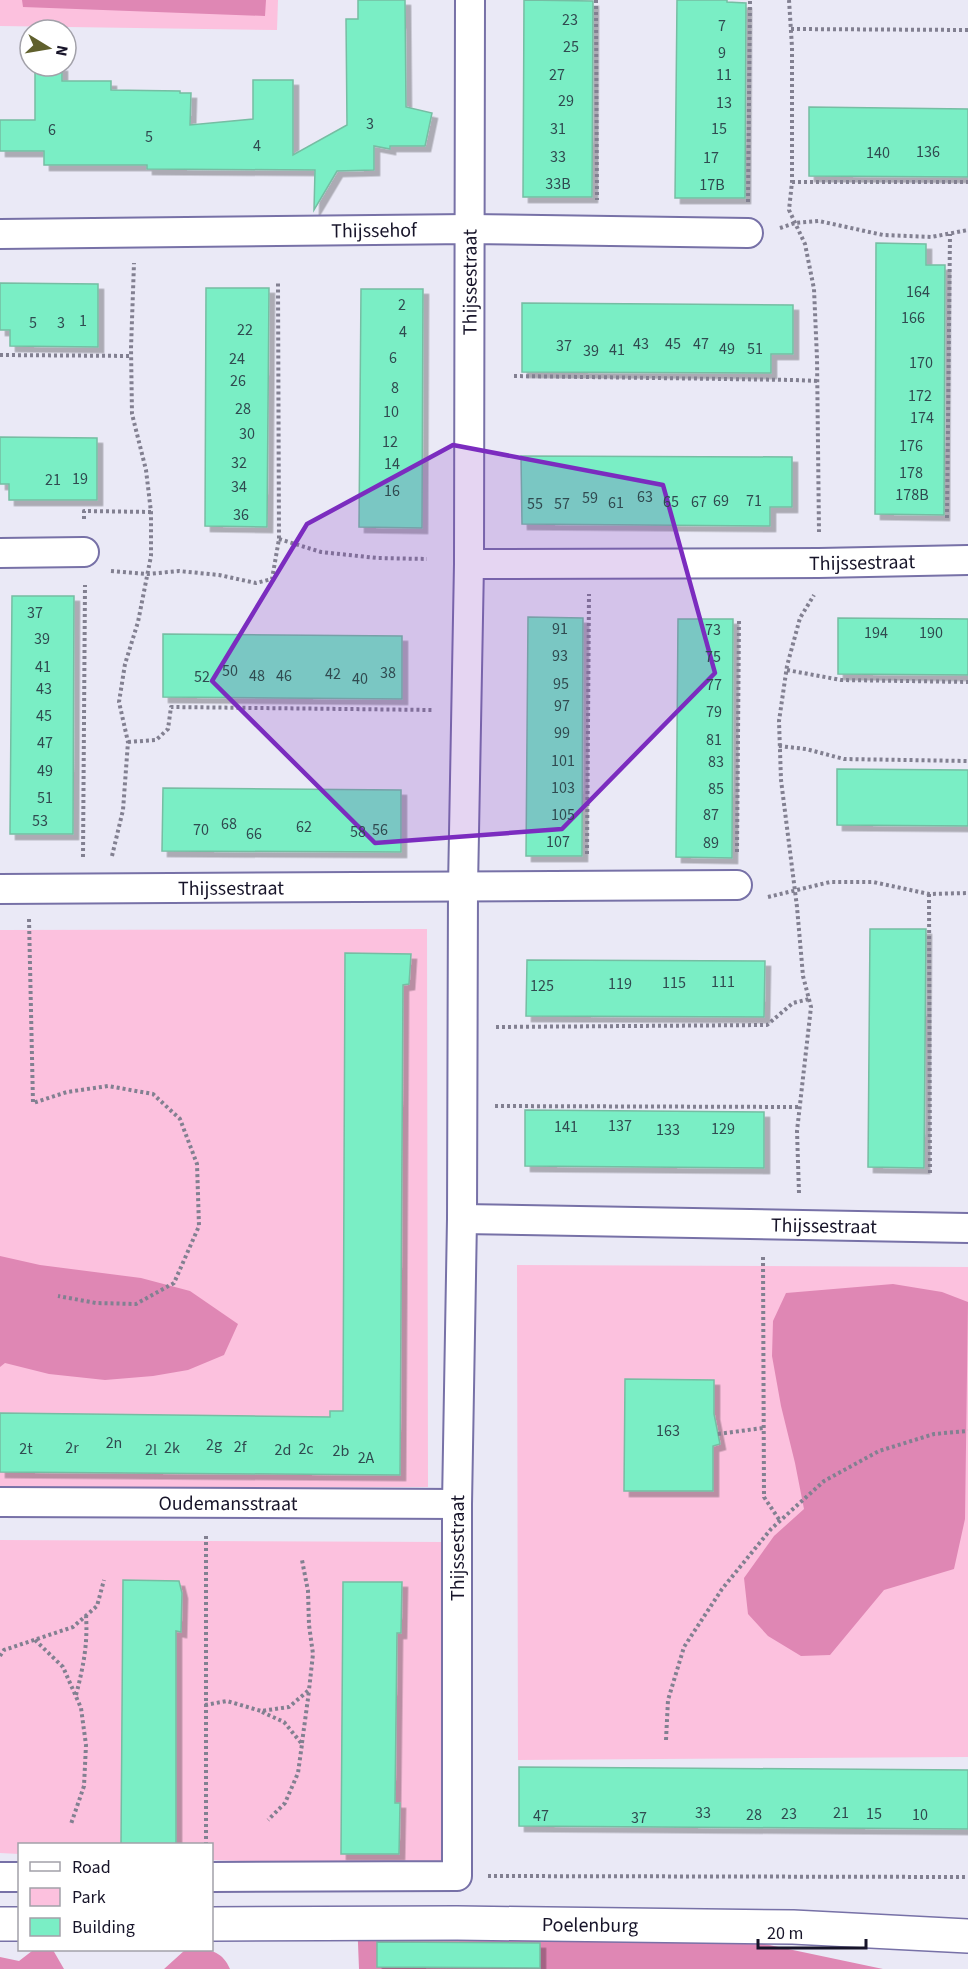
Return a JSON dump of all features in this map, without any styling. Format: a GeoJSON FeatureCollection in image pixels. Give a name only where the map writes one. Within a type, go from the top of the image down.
{"type":"FeatureCollection","features":[{"type":"Feature","properties":{"kind":"street","name":"Thijssestraat"},"geometry":{"type":"LineString","coordinates":[[457,1876],[457,1504],[462,1219],[463,887],[469,564],[470,0]]}},
{"type":"Feature","properties":{"kind":"street","name":"Thijssehof"},"geometry":{"type":"LineString","coordinates":[[0,234],[469,229],[748,233]]}},
{"type":"Feature","properties":{"kind":"street"},"geometry":{"type":"LineString","coordinates":[[0,553],[84,552]]}},
{"type":"Feature","properties":{"kind":"street","name":"Thijssestraat"},"geometry":{"type":"LineString","coordinates":[[469,564],[819,563],[968,560]]}},
{"type":"Feature","properties":{"kind":"street","name":"Thijssestraat"},"geometry":{"type":"LineString","coordinates":[[0,889],[737,885]]}},
{"type":"Feature","properties":{"kind":"street","name":"Thijssestraat"},"geometry":{"type":"LineString","coordinates":[[462,1219],[968,1228]]}},
{"type":"Feature","properties":{"kind":"street","name":"Oudemansstraat"},"geometry":{"type":"LineString","coordinates":[[0,1502],[457,1504]]}},
{"type":"Feature","properties":{"kind":"street"},"geometry":{"type":"LineString","coordinates":[[213,1877],[457,1876]]}},
{"type":"Feature","properties":{"kind":"street"},"geometry":{"type":"LineString","coordinates":[[0,1877],[18,1877]]}},
{"type":"Feature","properties":{"kind":"street","name":"Poelenburg"},"geometry":{"type":"LineString","coordinates":[[213,1924],[457,1923],[793,1927],[968,1936]]}},
{"type":"Feature","properties":{"kind":"path"},"geometry":{"type":"LineString","coordinates":[[596,0],[597,231]]}},
{"type":"Feature","properties":{"kind":"path"},"geometry":{"type":"LineString","coordinates":[[750,0],[748,233],[763,234],[795,223],[819,221],[883,235],[931,237],[968,230]]}},
{"type":"Feature","properties":{"kind":"path"},"geometry":{"type":"LineString","coordinates":[[789,0],[792,182],[789,210],[805,244],[814,288],[820,489],[818,589],[800,618],[787,670],[779,721],[781,780],[803,976],[811,1007],[797,1131],[800,1225]]}},
{"type":"Feature","properties":{"kind":"path"},"geometry":{"type":"LineString","coordinates":[[791,29],[968,30]]}},
{"type":"Feature","properties":{"kind":"path"},"geometry":{"type":"LineString","coordinates":[[792,182],[968,182]]}},
{"type":"Feature","properties":{"kind":"path"},"geometry":{"type":"LineString","coordinates":[[115,888],[112,855],[123,810],[129,742],[119,702],[125,664],[138,622],[151,556],[151,512],[146,470],[132,414],[131,356],[135,232]]}},
{"type":"Feature","properties":{"kind":"path"},"geometry":{"type":"LineString","coordinates":[[947,518],[950,233]]}},
{"type":"Feature","properties":{"kind":"path"},"geometry":{"type":"LineString","coordinates":[[148,574],[180,571],[219,575],[256,583],[272,579],[279,539],[278,282]]}},
{"type":"Feature","properties":{"kind":"path"},"geometry":{"type":"LineString","coordinates":[[0,355],[131,356]]}},
{"type":"Feature","properties":{"kind":"path"},"geometry":{"type":"LineString","coordinates":[[514,376],[817,381]]}},
{"type":"Feature","properties":{"kind":"path"},"geometry":{"type":"LineString","coordinates":[[84,552],[84,512],[151,512]]}},
{"type":"Feature","properties":{"kind":"path"},"geometry":{"type":"LineString","coordinates":[[279,539],[321,552],[377,558],[427,559]]}},
{"type":"Feature","properties":{"kind":"path"},"geometry":{"type":"LineString","coordinates":[[83,865],[85,581]]}},
{"type":"Feature","properties":{"kind":"path"},"geometry":{"type":"LineString","coordinates":[[586,886],[589,594]]}},
{"type":"Feature","properties":{"kind":"path"},"geometry":{"type":"LineString","coordinates":[[739,620],[737,885],[749,895],[761,898],[830,882],[873,882],[930,894],[968,893]]}},
{"type":"Feature","properties":{"kind":"path"},"geometry":{"type":"LineString","coordinates":[[787,670],[841,680],[968,682]]}},
{"type":"Feature","properties":{"kind":"path"},"geometry":{"type":"LineString","coordinates":[[129,742],[156,740],[168,729],[171,707],[467,711]]}},
{"type":"Feature","properties":{"kind":"path"},"geometry":{"type":"LineString","coordinates":[[779,746],[806,749],[844,759],[968,761]]}},
{"type":"Feature","properties":{"kind":"path"},"geometry":{"type":"LineString","coordinates":[[28,889],[33,1104],[67,1092],[108,1086],[153,1094],[180,1119],[197,1164],[199,1226],[174,1283],[136,1304],[96,1303],[58,1296]]}},
{"type":"Feature","properties":{"kind":"path"},"geometry":{"type":"LineString","coordinates":[[930,894],[930,1176]]}},
{"type":"Feature","properties":{"kind":"path"},"geometry":{"type":"LineString","coordinates":[[496,1027],[767,1025],[793,1003],[809,999]]}},
{"type":"Feature","properties":{"kind":"path"},"geometry":{"type":"LineString","coordinates":[[495,1106],[799,1107]]}},
{"type":"Feature","properties":{"kind":"path"},"geometry":{"type":"LineString","coordinates":[[762,1224],[764,1497],[780,1521]]}},
{"type":"Feature","properties":{"kind":"path"},"geometry":{"type":"LineString","coordinates":[[718,1434],[763,1428]]}},
{"type":"Feature","properties":{"kind":"path"},"geometry":{"type":"LineString","coordinates":[[666,1740],[668,1700],[684,1647],[722,1589],[771,1528],[824,1481],[879,1451],[934,1434],[968,1431]]}},
{"type":"Feature","properties":{"kind":"path"},"geometry":{"type":"LineString","coordinates":[[206,1503],[206,1843]]}},
{"type":"Feature","properties":{"kind":"path"},"geometry":{"type":"LineString","coordinates":[[268,1820],[285,1803],[298,1773],[302,1744],[313,1654],[308,1591],[302,1560]]}},
{"type":"Feature","properties":{"kind":"path"},"geometry":{"type":"LineString","coordinates":[[0,1656],[4,1650],[73,1627],[97,1606],[104,1580]]}},
{"type":"Feature","properties":{"kind":"path"},"geometry":{"type":"LineString","coordinates":[[76,1695],[84,1666],[86,1616]]}},
{"type":"Feature","properties":{"kind":"path"},"geometry":{"type":"LineString","coordinates":[[35,1640],[63,1667],[81,1708],[86,1745],[84,1786],[72,1824]]}},
{"type":"Feature","properties":{"kind":"path"},"geometry":{"type":"LineString","coordinates":[[261,1711],[290,1707],[309,1690]]}},
{"type":"Feature","properties":{"kind":"path"},"geometry":{"type":"LineString","coordinates":[[205,1705],[227,1701],[261,1711],[284,1722],[302,1744]]}},
{"type":"Feature","properties":{"kind":"path"},"geometry":{"type":"LineString","coordinates":[[457,1876],[946,1879],[968,1877]]}},
{"type":"Feature","properties":{"kind":"highlighted area"},"geometry":{"type":"Polygon","coordinates":[[[453,445],[663,485],[715,673],[562,829],[375,843],[212,681],[307,524],[453,445]]]}},
{"type":"Feature","properties":{"kind":"green space"},"geometry":{"type":"Polygon","coordinates":[[[0,0],[278,0],[277,30],[78,27],[78,18],[18,18],[18,26],[0,26],[0,0]]]}},
{"type":"Feature","properties":{"kind":"green space"},"geometry":{"type":"Polygon","coordinates":[[[427,929],[428,1487],[0,1488],[0,930],[427,929]]]}},
{"type":"Feature","properties":{"kind":"green space"},"geometry":{"type":"Polygon","coordinates":[[[517,1265],[968,1267],[968,1757],[518,1760],[517,1265]]]}},
{"type":"Feature","properties":{"kind":"green space"},"geometry":{"type":"Polygon","coordinates":[[[0,1540],[443,1542],[441,1868],[213,1860],[213,1843],[18,1843],[18,1854],[0,1853],[0,1540]]]}},
{"type":"Feature","properties":{"kind":"shaded area"},"geometry":{"type":"Polygon","coordinates":[[[22,0],[266,0],[265,16],[23,7],[22,0]]]}},
{"type":"Feature","properties":{"kind":"shaded area"},"geometry":{"type":"Polygon","coordinates":[[[0,1256],[40,1265],[141,1278],[190,1291],[238,1324],[224,1355],[188,1370],[105,1380],[49,1374],[5,1363],[0,1367],[0,1256]]]}},
{"type":"Feature","properties":{"kind":"shaded area"},"geometry":{"type":"Polygon","coordinates":[[[893,1284],[942,1292],[968,1302],[965,1519],[954,1569],[884,1590],[830,1655],[801,1656],[768,1636],[748,1614],[744,1578],[774,1536],[804,1509],[772,1356],[773,1321],[786,1293],[893,1284]]]}},
{"type":"Feature","properties":{"kind":"shaded area"},"geometry":{"type":"Polygon","coordinates":[[[357,1918],[712,1933],[883,1969],[359,1969],[357,1918]]]}},
{"type":"Feature","properties":{"kind":"shaded area"},"geometry":{"type":"Polygon","coordinates":[[[32,1951],[54,1951],[64,1969],[0,1969],[0,1957],[19,1961],[32,1951]]]}},
{"type":"Feature","properties":{"kind":"shaded area"},"geometry":{"type":"Polygon","coordinates":[[[184,1951],[212,1951],[222,1957],[230,1969],[164,1969],[184,1951]]]}},
{"type":"Feature","properties":{"kind":"building"},"geometry":{"type":"Polygon","coordinates":[[[358,0],[405,0],[406,107],[432,113],[425,146],[390,146],[390,149],[374,146],[374,170],[337,171],[314,210],[315,170],[147,169],[147,165],[44,165],[44,151],[0,151],[0,120],[35,120],[35,78],[62,78],[62,81],[111,81],[111,90],[191,93],[190,125],[253,119],[253,80],[293,80],[293,155],[347,125],[346,19],[358,19],[358,0]]]}},
{"type":"Feature","properties":{"kind":"building"},"geometry":{"type":"Polygon","coordinates":[[[524,0],[593,1],[592,197],[523,197],[524,0]]]}},
{"type":"Feature","properties":{"kind":"building"},"geometry":{"type":"Polygon","coordinates":[[[677,0],[727,0],[727,2],[746,3],[745,198],[675,198],[677,0]]]}},
{"type":"Feature","properties":{"kind":"building"},"geometry":{"type":"Polygon","coordinates":[[[809,107],[968,109],[968,177],[809,176],[809,107]]]}},
{"type":"Feature","properties":{"kind":"building"},"geometry":{"type":"Polygon","coordinates":[[[876,243],[926,244],[926,265],[945,265],[944,515],[875,514],[876,243]]]}},
{"type":"Feature","properties":{"kind":"building"},"geometry":{"type":"Polygon","coordinates":[[[0,283],[98,284],[98,347],[10,346],[10,330],[0,330],[0,283]]]}},
{"type":"Feature","properties":{"kind":"building"},"geometry":{"type":"Polygon","coordinates":[[[206,288],[269,288],[267,527],[205,526],[206,288]]]}},
{"type":"Feature","properties":{"kind":"building"},"geometry":{"type":"Polygon","coordinates":[[[361,289],[423,289],[422,528],[359,527],[361,289]]]}},
{"type":"Feature","properties":{"kind":"building"},"geometry":{"type":"Polygon","coordinates":[[[522,303],[793,305],[793,354],[771,354],[771,373],[522,372],[522,303]]]}},
{"type":"Feature","properties":{"kind":"building"},"geometry":{"type":"Polygon","coordinates":[[[0,437],[97,438],[97,500],[9,500],[9,484],[0,484],[0,437]]]}},
{"type":"Feature","properties":{"kind":"building"},"geometry":{"type":"Polygon","coordinates":[[[521,456],[792,457],[792,507],[770,507],[770,526],[522,524],[521,456]]]}},
{"type":"Feature","properties":{"kind":"building"},"geometry":{"type":"Polygon","coordinates":[[[12,596],[74,596],[73,834],[10,834],[12,596]]]}},
{"type":"Feature","properties":{"kind":"building"},"geometry":{"type":"Polygon","coordinates":[[[528,617],[583,618],[582,856],[526,856],[528,617]]]}},
{"type":"Feature","properties":{"kind":"building"},"geometry":{"type":"Polygon","coordinates":[[[838,618],[968,619],[968,675],[838,674],[838,618]]]}},
{"type":"Feature","properties":{"kind":"building"},"geometry":{"type":"Polygon","coordinates":[[[678,619],[733,619],[732,858],[676,857],[678,619]]]}},
{"type":"Feature","properties":{"kind":"building"},"geometry":{"type":"Polygon","coordinates":[[[163,634],[402,636],[402,699],[163,697],[163,634]]]}},
{"type":"Feature","properties":{"kind":"building"},"geometry":{"type":"Polygon","coordinates":[[[837,769],[968,770],[968,826],[837,825],[837,769]]]}},
{"type":"Feature","properties":{"kind":"building"},"geometry":{"type":"Polygon","coordinates":[[[163,788],[401,790],[401,852],[162,851],[163,788]]]}},
{"type":"Feature","properties":{"kind":"building"},"geometry":{"type":"Polygon","coordinates":[[[870,929],[926,929],[924,1168],[868,1167],[870,929]]]}},
{"type":"Feature","properties":{"kind":"building"},"geometry":{"type":"Polygon","coordinates":[[[345,953],[411,954],[409,984],[403,985],[400,1475],[0,1472],[0,1413],[330,1417],[330,1411],[343,1411],[345,953]]]}},
{"type":"Feature","properties":{"kind":"building"},"geometry":{"type":"Polygon","coordinates":[[[527,960],[765,961],[764,1017],[526,1016],[527,960]]]}},
{"type":"Feature","properties":{"kind":"building"},"geometry":{"type":"Polygon","coordinates":[[[525,1110],[764,1112],[764,1168],[525,1166],[525,1110]]]}},
{"type":"Feature","properties":{"kind":"building"},"geometry":{"type":"Polygon","coordinates":[[[625,1379],[714,1380],[714,1414],[720,1444],[713,1446],[713,1491],[624,1491],[625,1379]]]}},
{"type":"Feature","properties":{"kind":"building"},"geometry":{"type":"Polygon","coordinates":[[[123,1580],[179,1581],[182,1593],[181,1632],[176,1631],[176,1843],[121,1843],[123,1580]]]}},
{"type":"Feature","properties":{"kind":"building"},"geometry":{"type":"Polygon","coordinates":[[[343,1582],[402,1582],[401,1633],[397,1633],[395,1803],[400,1803],[399,1854],[341,1854],[343,1582]]]}},
{"type":"Feature","properties":{"kind":"building"},"geometry":{"type":"Polygon","coordinates":[[[519,1767],[968,1770],[968,1829],[519,1826],[519,1767]]]}},
{"type":"Feature","properties":{"kind":"building"},"geometry":{"type":"Polygon","coordinates":[[[377,1942],[540,1943],[540,1968],[377,1967],[377,1942]]]}}]}
